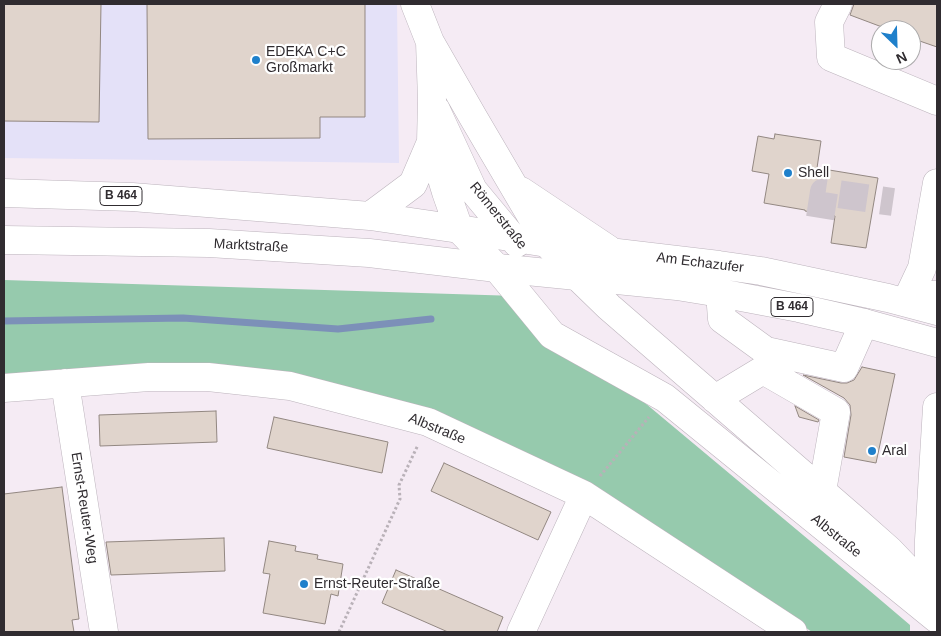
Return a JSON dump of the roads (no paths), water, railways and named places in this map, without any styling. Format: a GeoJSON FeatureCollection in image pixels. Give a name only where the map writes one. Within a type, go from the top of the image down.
{"type":"FeatureCollection","features":[{"type":"Feature","properties":{"kind":"main road","name":"Römerstraße"},"geometry":{"type":"LineString","coordinates":[[415,4],[430,42],[431,142],[459,229]]}},
{"type":"Feature","properties":{"kind":"main road"},"geometry":{"type":"LineString","coordinates":[[838,4],[829,22],[831,57],[937,101]]}},
{"type":"Feature","properties":{"kind":"main road","name":"Albstraße"},"geometry":{"type":"LineString","coordinates":[[430,42],[547,243],[576,276],[609,307],[889,550],[935,604]]}},
{"type":"Feature","properties":{"kind":"main road","name":"Römerstraße"},"geometry":{"type":"LineString","coordinates":[[432,100],[473,190],[512,237],[546,272]]}},
{"type":"Feature","properties":{"kind":"main road"},"geometry":{"type":"LineString","coordinates":[[370,216],[413,184],[431,142]]}},
{"type":"Feature","properties":{"kind":"main road"},"geometry":{"type":"LineString","coordinates":[[906,302],[922,268],[937,183]]}},
{"type":"Feature","properties":{"kind":"main road"},"geometry":{"type":"LineString","coordinates":[[514,187],[614,253]]}},
{"type":"Feature","properties":{"kind":"main road","name":"B 464"},"geometry":{"type":"LineString","coordinates":[[4,193],[132,197],[370,216],[459,229]]}},
{"type":"Feature","properties":{"kind":"main road","name":"Albstraße"},"geometry":{"type":"LineString","coordinates":[[459,229],[497,268],[552,335],[665,398],[935,604]]}},
{"type":"Feature","properties":{"kind":"main road","name":"Am Echazufer"},"geometry":{"type":"LineString","coordinates":[[459,229],[575,248],[719,264],[761,271],[906,302],[937,311]]}},
{"type":"Feature","properties":{"kind":"main road","name":"Marktstraße"},"geometry":{"type":"LineString","coordinates":[[4,240],[218,244],[369,253],[497,268]]}},
{"type":"Feature","properties":{"kind":"main road","name":"Am Echazufer"},"geometry":{"type":"LineString","coordinates":[[497,268],[677,286],[720,293],[799,308],[937,343]]}},
{"type":"Feature","properties":{"kind":"main road"},"geometry":{"type":"LineString","coordinates":[[720,293],[722,319],[766,351],[844,368]]}},
{"type":"Feature","properties":{"kind":"main road"},"geometry":{"type":"LineString","coordinates":[[906,302],[937,295]]}},
{"type":"Feature","properties":{"kind":"main road"},"geometry":{"type":"LineString","coordinates":[[822,491],[844,368],[864,323]]}},
{"type":"Feature","properties":{"kind":"main road"},"geometry":{"type":"LineString","coordinates":[[715,399],[763,370],[836,412]]}},
{"type":"Feature","properties":{"kind":"main road","name":"Albstraße"},"geometry":{"type":"LineString","coordinates":[[4,388],[159,377],[208,378],[290,386],[428,422],[584,495],[793,632]]}},
{"type":"Feature","properties":{"kind":"main road","name":"Ernst-Reuter-Weg"},"geometry":{"type":"LineString","coordinates":[[65,383],[104,632]]}},
{"type":"Feature","properties":{"kind":"main road"},"geometry":{"type":"LineString","coordinates":[[935,604],[928,540],[937,408]]}},
{"type":"Feature","properties":{"kind":"main road"},"geometry":{"type":"LineString","coordinates":[[522,632],[584,495]]}},
{"type":"Feature","properties":{"kind":"main road"},"geometry":{"type":"LineString","coordinates":[[889,550],[928,540]]}},
{"type":"Feature","properties":{"kind":"waterway"},"geometry":{"type":"LineString","coordinates":[[4,321],[183,318],[338,329],[431,319]]}},
{"type":"Feature","properties":{"kind":"tunnel"},"geometry":{"type":"LineString","coordinates":[[820,218],[824,192],[893,202]]}},
{"type":"Feature","properties":{"kind":"place","name":"EDEKA C+C Großmarkt"},"geometry":{"type":"Point","coordinates":[256,60]}},
{"type":"Feature","properties":{"kind":"place","name":"Shell"},"geometry":{"type":"Point","coordinates":[788,173]}},
{"type":"Feature","properties":{"kind":"place","name":"Aral"},"geometry":{"type":"Point","coordinates":[872,451]}},
{"type":"Feature","properties":{"kind":"place","name":"Ernst-Reuter-Straße"},"geometry":{"type":"Point","coordinates":[304,584]}}]}
